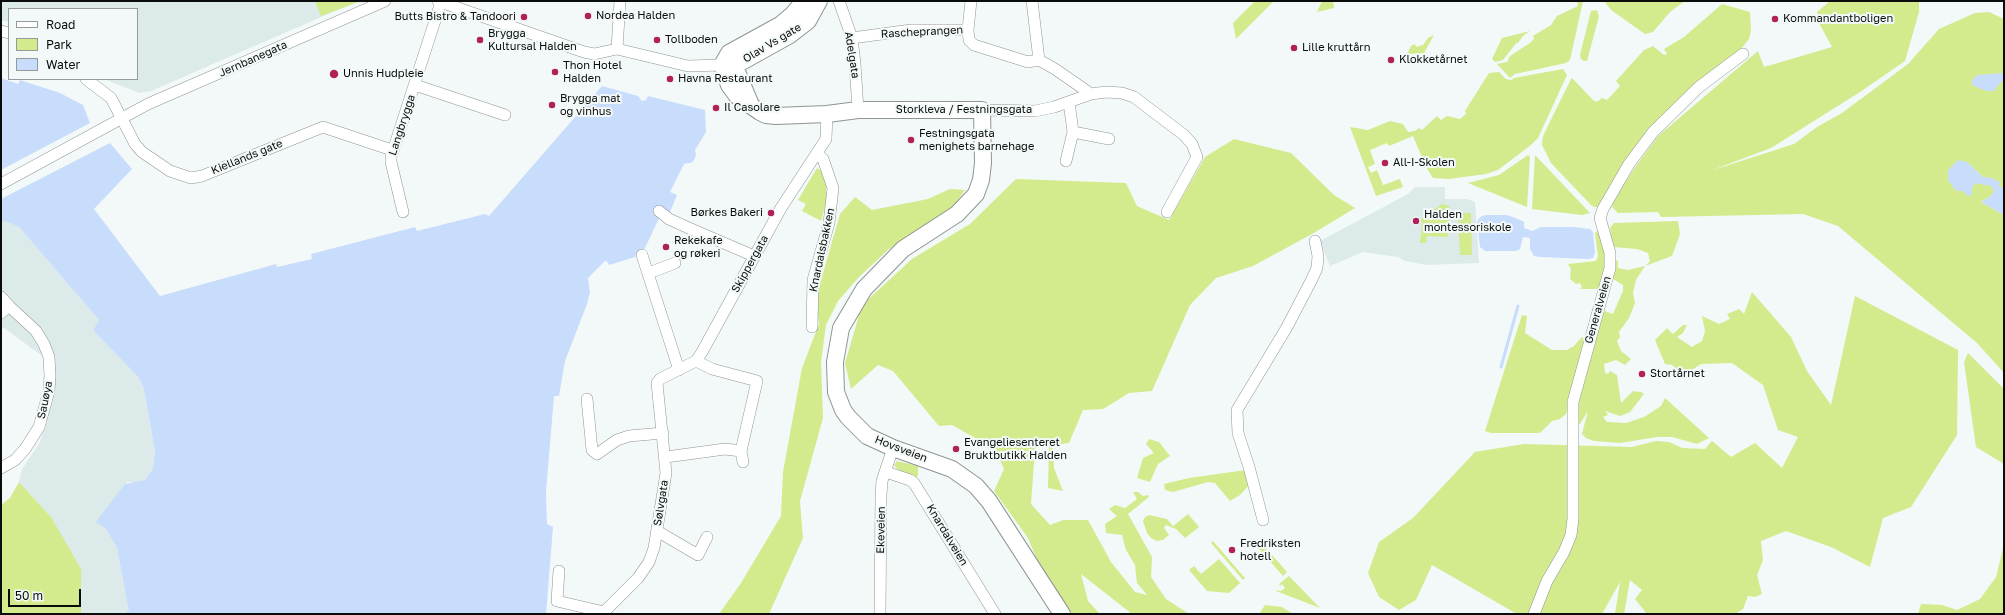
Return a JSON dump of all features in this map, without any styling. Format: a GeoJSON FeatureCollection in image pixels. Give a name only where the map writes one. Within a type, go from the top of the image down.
{"type":"FeatureCollection","features":[{"type":"Feature","properties":{"kind":"street","name":"Jernbanegata"},"geometry":{"type":"LineString","coordinates":[[1,184],[148,104],[385,1]]}},
{"type":"Feature","properties":{"kind":"street"},"geometry":{"type":"LineString","coordinates":[[617,49],[620,1]]}},
{"type":"Feature","properties":{"kind":"street","name":"Olav Vs gate"},"geometry":{"type":"LineString","coordinates":[[722,65],[729,53],[780,24],[793,14],[804,1]]}},
{"type":"Feature","properties":{"kind":"street","name":"Olav Vs gate"},"geometry":{"type":"LineString","coordinates":[[722,65],[738,64],[790,35],[808,21],[819,1]]}},
{"type":"Feature","properties":{"kind":"street","name":"Adelgata"},"geometry":{"type":"LineString","coordinates":[[838,1],[852,38],[856,64],[858,110]]}},
{"type":"Feature","properties":{"kind":"street"},"geometry":{"type":"LineString","coordinates":[[971,1],[968,30],[969,40],[974,45],[1028,62],[1039,60],[1055,69],[1091,94]]}},
{"type":"Feature","properties":{"kind":"street"},"geometry":{"type":"LineString","coordinates":[[1032,1],[1039,60]]}},
{"type":"Feature","properties":{"kind":"street"},"geometry":{"type":"LineString","coordinates":[[439,2],[584,52],[594,54],[617,49],[678,64],[705,66],[722,65]]}},
{"type":"Feature","properties":{"kind":"street","name":"Langbrygga"},"geometry":{"type":"LineString","coordinates":[[403,212],[390,162],[392,150],[415,85],[439,2]]}},
{"type":"Feature","properties":{"kind":"street","name":"Rascheprangen"},"geometry":{"type":"LineString","coordinates":[[852,38],[911,30],[968,30]]}},
{"type":"Feature","properties":{"kind":"street","name":"Generalveien"},"geometry":{"type":"LineString","coordinates":[[1534,614],[1547,581],[1564,552],[1572,524],[1573,402],[1610,268],[1610,253],[1600,218],[1603,209],[1629,164],[1653,132],[1700,87],[1743,54]]}},
{"type":"Feature","properties":{"kind":"street","name":"Storkleva / Festningsgata"},"geometry":{"type":"LineString","coordinates":[[722,65],[729,85],[737,96],[753,107],[776,116],[827,114],[858,110],[1035,111],[1091,94],[1106,92],[1122,93],[1134,97],[1184,135],[1192,144],[1197,157],[1167,212]]}},
{"type":"Feature","properties":{"kind":"street","name":"Kiellands gate"},"geometry":{"type":"LineString","coordinates":[[87,80],[111,98],[135,144],[142,152],[170,171],[191,178],[202,176],[323,127],[392,150]]}},
{"type":"Feature","properties":{"kind":"street","name":"Langbrygga"},"geometry":{"type":"LineString","coordinates":[[415,85],[505,115]]}},
{"type":"Feature","properties":{"kind":"street"},"geometry":{"type":"LineString","coordinates":[[1066,161],[1073,132],[1068,102]]}},
{"type":"Feature","properties":{"kind":"street","name":"Hovsveien"},"geometry":{"type":"LineString","coordinates":[[982,110],[983,163],[981,180],[976,194],[968,205],[957,214],[903,249],[864,289],[841,328],[834,375],[836,392],[848,417],[867,436],[893,448],[952,469],[976,486],[989,501],[1062,614]]}},
{"type":"Feature","properties":{"kind":"street","name":"Skippergata"},"geometry":{"type":"LineString","coordinates":[[660,379],[696,361],[781,208],[826,139],[827,114]]}},
{"type":"Feature","properties":{"kind":"street"},"geometry":{"type":"LineString","coordinates":[[1073,132],[1108,139]]}},
{"type":"Feature","properties":{"kind":"street","name":"Knardalsbakken"},"geometry":{"type":"LineString","coordinates":[[812,326],[813,280],[829,223],[833,188],[823,159],[817,153]]}},
{"type":"Feature","properties":{"kind":"street"},"geometry":{"type":"LineString","coordinates":[[659,211],[669,219],[693,231],[754,256]]}},
{"type":"Feature","properties":{"kind":"street"},"geometry":{"type":"LineString","coordinates":[[1263,520],[1250,467],[1238,433],[1237,410],[1287,327],[1312,279],[1317,268],[1318,256],[1315,241]]}},
{"type":"Feature","properties":{"kind":"street"},"geometry":{"type":"LineString","coordinates":[[642,255],[680,370]]}},
{"type":"Feature","properties":{"kind":"street"},"geometry":{"type":"LineString","coordinates":[[649,273],[675,263]]}},
{"type":"Feature","properties":{"kind":"street","name":"Sauøya"},"geometry":{"type":"LineString","coordinates":[[1,297],[5,310],[36,331],[49,357],[50,376],[49,391],[39,427],[20,455],[15,460],[1,468]]}},
{"type":"Feature","properties":{"kind":"street"},"geometry":{"type":"LineString","coordinates":[[666,457],[725,449],[742,457],[757,381],[712,369],[696,361]]}},
{"type":"Feature","properties":{"kind":"street","name":"Sølvgata"},"geometry":{"type":"LineString","coordinates":[[603,613],[643,571],[649,562],[657,532],[666,473],[666,457],[657,383],[660,379]]}},
{"type":"Feature","properties":{"kind":"street"},"geometry":{"type":"LineString","coordinates":[[587,399],[592,450],[597,454],[618,440],[629,436],[663,433]]}},
{"type":"Feature","properties":{"kind":"street","name":"Ekeveien"},"geometry":{"type":"LineString","coordinates":[[880,614],[881,495],[893,448]]}},
{"type":"Feature","properties":{"kind":"street","name":"Knardalveien"},"geometry":{"type":"LineString","coordinates":[[886,472],[910,480],[914,483],[995,614]]}},
{"type":"Feature","properties":{"kind":"street"},"geometry":{"type":"LineString","coordinates":[[657,532],[698,555],[707,537]]}},
{"type":"Feature","properties":{"kind":"street"},"geometry":{"type":"LineString","coordinates":[[559,571],[557,601],[603,613]]}},
{"type":"Feature","properties":{"kind":"shaded area"},"geometry":{"type":"Polygon","coordinates":[[[1,1],[358,1],[151,91],[139,93],[106,80],[138,80],[138,8],[8,8],[8,22],[1,20],[1,1]]]}},
{"type":"Feature","properties":{"kind":"shaded area","name":"Halden montessoriskole"},"geometry":{"type":"Polygon","coordinates":[[[1415,187],[1445,187],[1445,199],[1467,199],[1475,202],[1479,263],[1427,265],[1405,261],[1398,257],[1363,252],[1330,266],[1320,241],[1408,194],[1415,187]]]}},
{"type":"Feature","properties":{"kind":"shaded area"},"geometry":{"type":"Polygon","coordinates":[[[1,221],[8,221],[19,227],[99,320],[93,330],[138,377],[144,389],[155,451],[153,469],[145,480],[127,482],[105,528],[117,548],[129,611],[127,611],[127,614],[81,614],[51,517],[19,482],[22,469],[39,444],[47,422],[45,358],[4,328],[1,329],[1,221]]]}},
{"type":"Feature","properties":{"kind":"green space"},"geometry":{"type":"Polygon","coordinates":[[[315,1],[361,1],[321,16],[315,1]]]}},
{"type":"Feature","properties":{"kind":"green space"},"geometry":{"type":"Polygon","coordinates":[[[1255,1],[1274,1],[1236,39],[1233,23],[1255,1]]]}},
{"type":"Feature","properties":{"kind":"green space"},"geometry":{"type":"Polygon","coordinates":[[[1322,1],[1333,1],[1334,8],[1317,12],[1322,1]]]}},
{"type":"Feature","properties":{"kind":"green space"},"geometry":{"type":"Polygon","coordinates":[[[1577,1],[1583,1],[1570,60],[1566,63],[1515,74],[1510,78],[1497,64],[1507,62],[1510,56],[1534,39],[1533,36],[1551,25],[1557,16],[1578,6],[1577,1]]]}},
{"type":"Feature","properties":{"kind":"green space"},"geometry":{"type":"Polygon","coordinates":[[[1604,1],[1685,1],[1670,12],[1653,32],[1645,34],[1611,10],[1604,1]]]}},
{"type":"Feature","properties":{"kind":"green space"},"geometry":{"type":"Polygon","coordinates":[[[1830,1],[1919,1],[1919,12],[1905,61],[1860,92],[1771,148],[1710,171],[1794,144],[1817,127],[1842,113],[1908,64],[1939,29],[1975,13],[1989,12],[2004,19],[2004,188],[1999,187],[1991,178],[1983,177],[1967,162],[1972,188],[1975,183],[1986,184],[1991,186],[1994,191],[1991,196],[1981,202],[2004,215],[2004,373],[1977,343],[1838,226],[1803,214],[1661,217],[1658,212],[1618,213],[1612,207],[1614,199],[1658,136],[1758,51],[1764,67],[1832,47],[1819,23],[1817,12],[1830,1]]]}},
{"type":"Feature","properties":{"kind":"green space"},"geometry":{"type":"Polygon","coordinates":[[[1722,4],[1750,12],[1751,31],[1749,39],[1737,54],[1686,97],[1599,208],[1592,206],[1551,163],[1542,145],[1543,136],[1571,79],[1572,78],[1593,100],[1597,102],[1602,98],[1607,100],[1620,86],[1616,81],[1644,50],[1653,46],[1664,55],[1667,54],[1664,49],[1684,37],[1722,4]]]}},
{"type":"Feature","properties":{"kind":"green space"},"geometry":{"type":"Polygon","coordinates":[[[1597,10],[1599,16],[1587,61],[1584,61],[1581,59],[1580,55],[1591,11],[1597,10]]]}},
{"type":"Feature","properties":{"kind":"green space"},"geometry":{"type":"Polygon","coordinates":[[[1530,31],[1523,36],[1517,44],[1517,42],[1503,60],[1495,62],[1492,59],[1502,38],[1530,31]]]}},
{"type":"Feature","properties":{"kind":"green space"},"geometry":{"type":"Polygon","coordinates":[[[1434,35],[1424,53],[1407,54],[1411,46],[1415,44],[1416,47],[1423,45],[1428,38],[1434,35]]]}},
{"type":"Feature","properties":{"kind":"green space"},"geometry":{"type":"Polygon","coordinates":[[[1563,69],[1567,75],[1538,138],[1498,170],[1486,174],[1449,179],[1433,178],[1426,167],[1413,136],[1389,146],[1387,143],[1370,150],[1375,164],[1368,167],[1371,173],[1377,170],[1383,185],[1400,179],[1403,187],[1376,196],[1350,127],[1368,130],[1390,121],[1403,124],[1408,132],[1415,131],[1419,128],[1422,130],[1437,116],[1441,120],[1447,116],[1460,119],[1466,114],[1465,111],[1489,73],[1499,72],[1506,79],[1511,80],[1514,78],[1563,69]]]}},
{"type":"Feature","properties":{"kind":"green space"},"geometry":{"type":"Polygon","coordinates":[[[1234,139],[1291,153],[1334,195],[1355,208],[1312,234],[1253,266],[1216,278],[1190,305],[1152,391],[1129,393],[1103,409],[1083,410],[1069,443],[1053,445],[1054,468],[1063,491],[1048,488],[1049,446],[1035,448],[1031,504],[1050,525],[1063,520],[1088,520],[1111,562],[1135,592],[1147,595],[1137,583],[1135,565],[1126,550],[1122,535],[1106,533],[1105,524],[1117,516],[1109,509],[1115,505],[1125,508],[1137,499],[1133,492],[1138,492],[1143,496],[1148,495],[1149,497],[1128,514],[1152,557],[1151,577],[1166,599],[1189,614],[1132,614],[1081,574],[1088,601],[1100,614],[1072,614],[1043,574],[1028,538],[994,491],[1004,469],[998,456],[984,443],[952,425],[939,426],[893,371],[878,365],[851,389],[845,363],[862,305],[912,259],[970,224],[1016,179],[1126,183],[1137,206],[1169,220],[1205,157],[1234,139]]]}},
{"type":"Feature","properties":{"kind":"green space"},"geometry":{"type":"Polygon","coordinates":[[[1528,155],[1530,157],[1527,207],[1468,183],[1499,175],[1528,155]]]}},
{"type":"Feature","properties":{"kind":"green space"},"geometry":{"type":"Polygon","coordinates":[[[1535,155],[1590,213],[1582,215],[1532,209],[1535,155]]]}},
{"type":"Feature","properties":{"kind":"green space"},"geometry":{"type":"Polygon","coordinates":[[[817,168],[822,171],[826,185],[826,203],[821,221],[802,211],[806,204],[798,200],[817,168]]]}},
{"type":"Feature","properties":{"kind":"green space"},"geometry":{"type":"Polygon","coordinates":[[[950,189],[965,190],[953,207],[889,249],[859,277],[838,301],[826,325],[821,362],[823,418],[800,501],[803,538],[769,614],[719,614],[741,583],[781,516],[783,472],[802,368],[819,324],[817,309],[819,287],[840,214],[855,197],[872,210],[928,199],[950,189]]]}},
{"type":"Feature","properties":{"kind":"green space"},"geometry":{"type":"Polygon","coordinates":[[[1442,204],[1449,206],[1448,237],[1427,236],[1426,243],[1420,243],[1422,223],[1420,220],[1442,204]]]}},
{"type":"Feature","properties":{"kind":"green space"},"geometry":{"type":"Polygon","coordinates":[[[1458,213],[1471,213],[1472,255],[1460,255],[1458,213]]]}},
{"type":"Feature","properties":{"kind":"green space"},"geometry":{"type":"Polygon","coordinates":[[[1678,221],[1680,234],[1672,256],[1645,266],[1650,261],[1648,253],[1637,249],[1613,247],[1610,228],[1614,223],[1678,221]]]}},
{"type":"Feature","properties":{"kind":"green space"},"geometry":{"type":"Polygon","coordinates":[[[1599,230],[1605,253],[1606,271],[1599,289],[1580,289],[1582,287],[1580,283],[1576,284],[1570,279],[1571,269],[1568,264],[1596,261],[1598,256],[1595,233],[1599,230]]]}},
{"type":"Feature","properties":{"kind":"green space"},"geometry":{"type":"Polygon","coordinates":[[[1614,259],[1618,261],[1618,268],[1628,270],[1645,266],[1636,280],[1633,293],[1635,303],[1629,318],[1619,332],[1620,337],[1617,341],[1621,351],[1631,359],[1625,365],[1616,360],[1604,364],[1605,373],[1608,374],[1610,371],[1617,375],[1621,403],[1633,391],[1644,394],[1630,412],[1620,416],[1605,411],[1608,415],[1603,417],[1607,422],[1626,423],[1644,417],[1661,406],[1665,398],[1709,438],[1697,444],[1672,437],[1657,437],[1620,443],[1594,441],[1586,438],[1582,434],[1588,411],[1580,424],[1577,424],[1577,402],[1601,313],[1605,311],[1613,314],[1623,291],[1623,285],[1613,279],[1614,259]]]}},
{"type":"Feature","properties":{"kind":"green space"},"geometry":{"type":"Polygon","coordinates":[[[1752,292],[1791,337],[1807,371],[1831,405],[1855,296],[1958,350],[1957,435],[1911,507],[1883,518],[1870,567],[1831,547],[1786,531],[1761,541],[1763,560],[1757,575],[1762,594],[1755,597],[1748,596],[1743,609],[1735,614],[1647,614],[1635,599],[1642,590],[1630,580],[1624,614],[1615,614],[1620,582],[1602,614],[1517,614],[1432,565],[1416,600],[1399,610],[1379,597],[1368,573],[1379,542],[1413,518],[1475,452],[1524,444],[1632,447],[1656,441],[1669,442],[1682,448],[1705,449],[1712,441],[1731,457],[1755,443],[1782,468],[1798,437],[1778,430],[1763,385],[1732,363],[1701,364],[1684,375],[1672,365],[1665,364],[1655,340],[1667,328],[1673,334],[1683,325],[1687,325],[1683,333],[1677,337],[1692,347],[1702,341],[1705,331],[1702,316],[1719,324],[1730,319],[1727,314],[1739,309],[1744,314],[1752,292]]]}},
{"type":"Feature","properties":{"kind":"green space"},"geometry":{"type":"Polygon","coordinates":[[[1522,315],[1527,316],[1525,333],[1552,350],[1567,350],[1574,346],[1582,337],[1585,339],[1566,414],[1560,419],[1552,421],[1540,433],[1491,433],[1485,431],[1522,315]]]}},
{"type":"Feature","properties":{"kind":"green space"},"geometry":{"type":"Polygon","coordinates":[[[1968,353],[2004,389],[2004,464],[1976,447],[1964,362],[1968,353]]]}},
{"type":"Feature","properties":{"kind":"green space"},"geometry":{"type":"Polygon","coordinates":[[[1149,439],[1159,442],[1170,456],[1158,464],[1150,482],[1137,478],[1143,458],[1154,453],[1146,444],[1149,439]]]}},
{"type":"Feature","properties":{"kind":"green space"},"geometry":{"type":"Polygon","coordinates":[[[897,461],[918,466],[918,476],[915,478],[897,469],[894,465],[897,461]]]}},
{"type":"Feature","properties":{"kind":"green space"},"geometry":{"type":"Polygon","coordinates":[[[1246,470],[1251,483],[1240,495],[1230,501],[1215,483],[1208,482],[1173,492],[1165,490],[1164,484],[1189,478],[1246,470]]]}},
{"type":"Feature","properties":{"kind":"green space"},"geometry":{"type":"Polygon","coordinates":[[[19,482],[51,517],[81,569],[81,614],[1,614],[1,505],[10,498],[19,482]]]}},
{"type":"Feature","properties":{"kind":"green space"},"geometry":{"type":"Polygon","coordinates":[[[1188,514],[1199,527],[1185,538],[1176,529],[1166,525],[1164,528],[1169,535],[1163,540],[1157,541],[1151,538],[1147,533],[1143,521],[1145,517],[1149,515],[1167,519],[1173,526],[1188,514]]]}},
{"type":"Feature","properties":{"kind":"green space"},"geometry":{"type":"Polygon","coordinates":[[[1259,540],[1287,572],[1283,576],[1255,544],[1259,540]]]}},
{"type":"Feature","properties":{"kind":"green space"},"geometry":{"type":"Polygon","coordinates":[[[1213,541],[1245,578],[1243,580],[1211,543],[1213,541]]]}},
{"type":"Feature","properties":{"kind":"green space"},"geometry":{"type":"Polygon","coordinates":[[[2004,545],[2004,614],[1918,614],[1921,604],[1942,605],[1957,610],[1980,599],[1996,577],[2004,545]]]}},
{"type":"Feature","properties":{"kind":"green space"},"geometry":{"type":"Polygon","coordinates":[[[1219,559],[1240,583],[1229,593],[1207,591],[1189,570],[1194,566],[1201,574],[1219,559]]]}},
{"type":"Feature","properties":{"kind":"green space"},"geometry":{"type":"Polygon","coordinates":[[[1289,576],[1320,608],[1276,591],[1281,591],[1285,588],[1282,584],[1280,586],[1279,584],[1289,576]]]}},
{"type":"Feature","properties":{"kind":"green space"},"geometry":{"type":"Polygon","coordinates":[[[1265,605],[1282,607],[1293,614],[1259,614],[1265,605]]]}},
{"type":"Feature","properties":{"kind":"water"},"geometry":{"type":"Polygon","coordinates":[[[2004,73],[2004,81],[2001,82],[1994,91],[1986,91],[1972,85],[1972,80],[1977,75],[2004,73]]]}},
{"type":"Feature","properties":{"kind":"water"},"geometry":{"type":"Polygon","coordinates":[[[1,78],[18,84],[20,80],[60,93],[83,105],[90,123],[1,170],[1,78]]]}},
{"type":"Feature","properties":{"kind":"water"},"geometry":{"type":"Polygon","coordinates":[[[602,86],[638,96],[642,101],[646,100],[648,96],[705,110],[706,132],[695,150],[696,155],[693,162],[684,164],[670,192],[677,195],[670,212],[663,210],[645,248],[635,257],[609,265],[606,260],[588,278],[590,292],[587,304],[565,361],[559,396],[554,396],[546,492],[547,524],[553,527],[546,614],[127,614],[127,611],[129,611],[117,548],[105,528],[96,522],[125,484],[145,480],[153,469],[155,451],[144,389],[138,377],[93,330],[99,320],[19,227],[8,222],[1,221],[1,199],[110,143],[132,169],[94,209],[160,296],[276,264],[277,267],[312,259],[311,254],[415,227],[417,231],[485,214],[489,216],[602,86]]]}},
{"type":"Feature","properties":{"kind":"water"},"geometry":{"type":"Polygon","coordinates":[[[1958,160],[1967,162],[1983,177],[1991,178],[2000,182],[1999,187],[2004,188],[2004,215],[1981,202],[1991,196],[1994,191],[1991,186],[1975,183],[1972,188],[1972,195],[1968,196],[1963,191],[1956,191],[1948,180],[1948,170],[1958,160]]]}},
{"type":"Feature","properties":{"kind":"water"},"geometry":{"type":"Polygon","coordinates":[[[1486,215],[1507,215],[1524,222],[1524,228],[1532,231],[1541,227],[1574,227],[1590,229],[1593,232],[1595,253],[1593,258],[1588,259],[1534,256],[1530,249],[1530,238],[1523,237],[1520,249],[1516,251],[1485,251],[1480,247],[1477,222],[1480,217],[1486,215]]]}},
{"type":"Feature","properties":{"kind":"waterway"},"geometry":{"type":"LineString","coordinates":[[1501,367],[1518,306]]}},
{"type":"Feature","properties":{"kind":"place","name":"Nordea Halden"},"geometry":{"type":"Point","coordinates":[588,16]}},
{"type":"Feature","properties":{"kind":"place","name":"Butts Bistro & Tandoori"},"geometry":{"type":"Point","coordinates":[524,17]}},
{"type":"Feature","properties":{"kind":"place","name":"Kommandantboligen"},"geometry":{"type":"Point","coordinates":[1775,19]}},
{"type":"Feature","properties":{"kind":"place","name":"Brygga Kultursal Halden"},"geometry":{"type":"Point","coordinates":[480,40]}},
{"type":"Feature","properties":{"kind":"place","name":"Tollboden"},"geometry":{"type":"Point","coordinates":[657,40]}},
{"type":"Feature","properties":{"kind":"place","name":"Lille kruttårn"},"geometry":{"type":"Point","coordinates":[1294,48]}},
{"type":"Feature","properties":{"kind":"place","name":"Klokketårnet"},"geometry":{"type":"Point","coordinates":[1391,60]}},
{"type":"Feature","properties":{"kind":"place","name":"Thon Hotel Halden"},"geometry":{"type":"Point","coordinates":[555,72]}},
{"type":"Feature","properties":{"kind":"place","name":"Unnis Hudpleie"},"geometry":{"type":"Point","coordinates":[334,74]}},
{"type":"Feature","properties":{"kind":"place","name":"Havna Restaurant"},"geometry":{"type":"Point","coordinates":[670,79]}},
{"type":"Feature","properties":{"kind":"place","name":"Brygga mat og vinhus"},"geometry":{"type":"Point","coordinates":[552,105]}},
{"type":"Feature","properties":{"kind":"place","name":"Il Casolare"},"geometry":{"type":"Point","coordinates":[716,108]}},
{"type":"Feature","properties":{"kind":"place","name":"Festningsgata menighets barnehage"},"geometry":{"type":"Point","coordinates":[911,140]}},
{"type":"Feature","properties":{"kind":"place","name":"All-I-Skolen"},"geometry":{"type":"Point","coordinates":[1385,163]}},
{"type":"Feature","properties":{"kind":"place","name":"Børkes Bakeri"},"geometry":{"type":"Point","coordinates":[771,213]}},
{"type":"Feature","properties":{"kind":"place","name":"Halden montessoriskole"},"geometry":{"type":"Point","coordinates":[1416,221]}},
{"type":"Feature","properties":{"kind":"place","name":"Rekekafe og røkeri"},"geometry":{"type":"Point","coordinates":[666,247]}},
{"type":"Feature","properties":{"kind":"place","name":"Stortårnet"},"geometry":{"type":"Point","coordinates":[1642,374]}},
{"type":"Feature","properties":{"kind":"place","name":"Evangeliesenteret Bruktbutikk Halden"},"geometry":{"type":"Point","coordinates":[956,449]}},
{"type":"Feature","properties":{"kind":"place","name":"Fredriksten hotell"},"geometry":{"type":"Point","coordinates":[1232,550]}}]}
